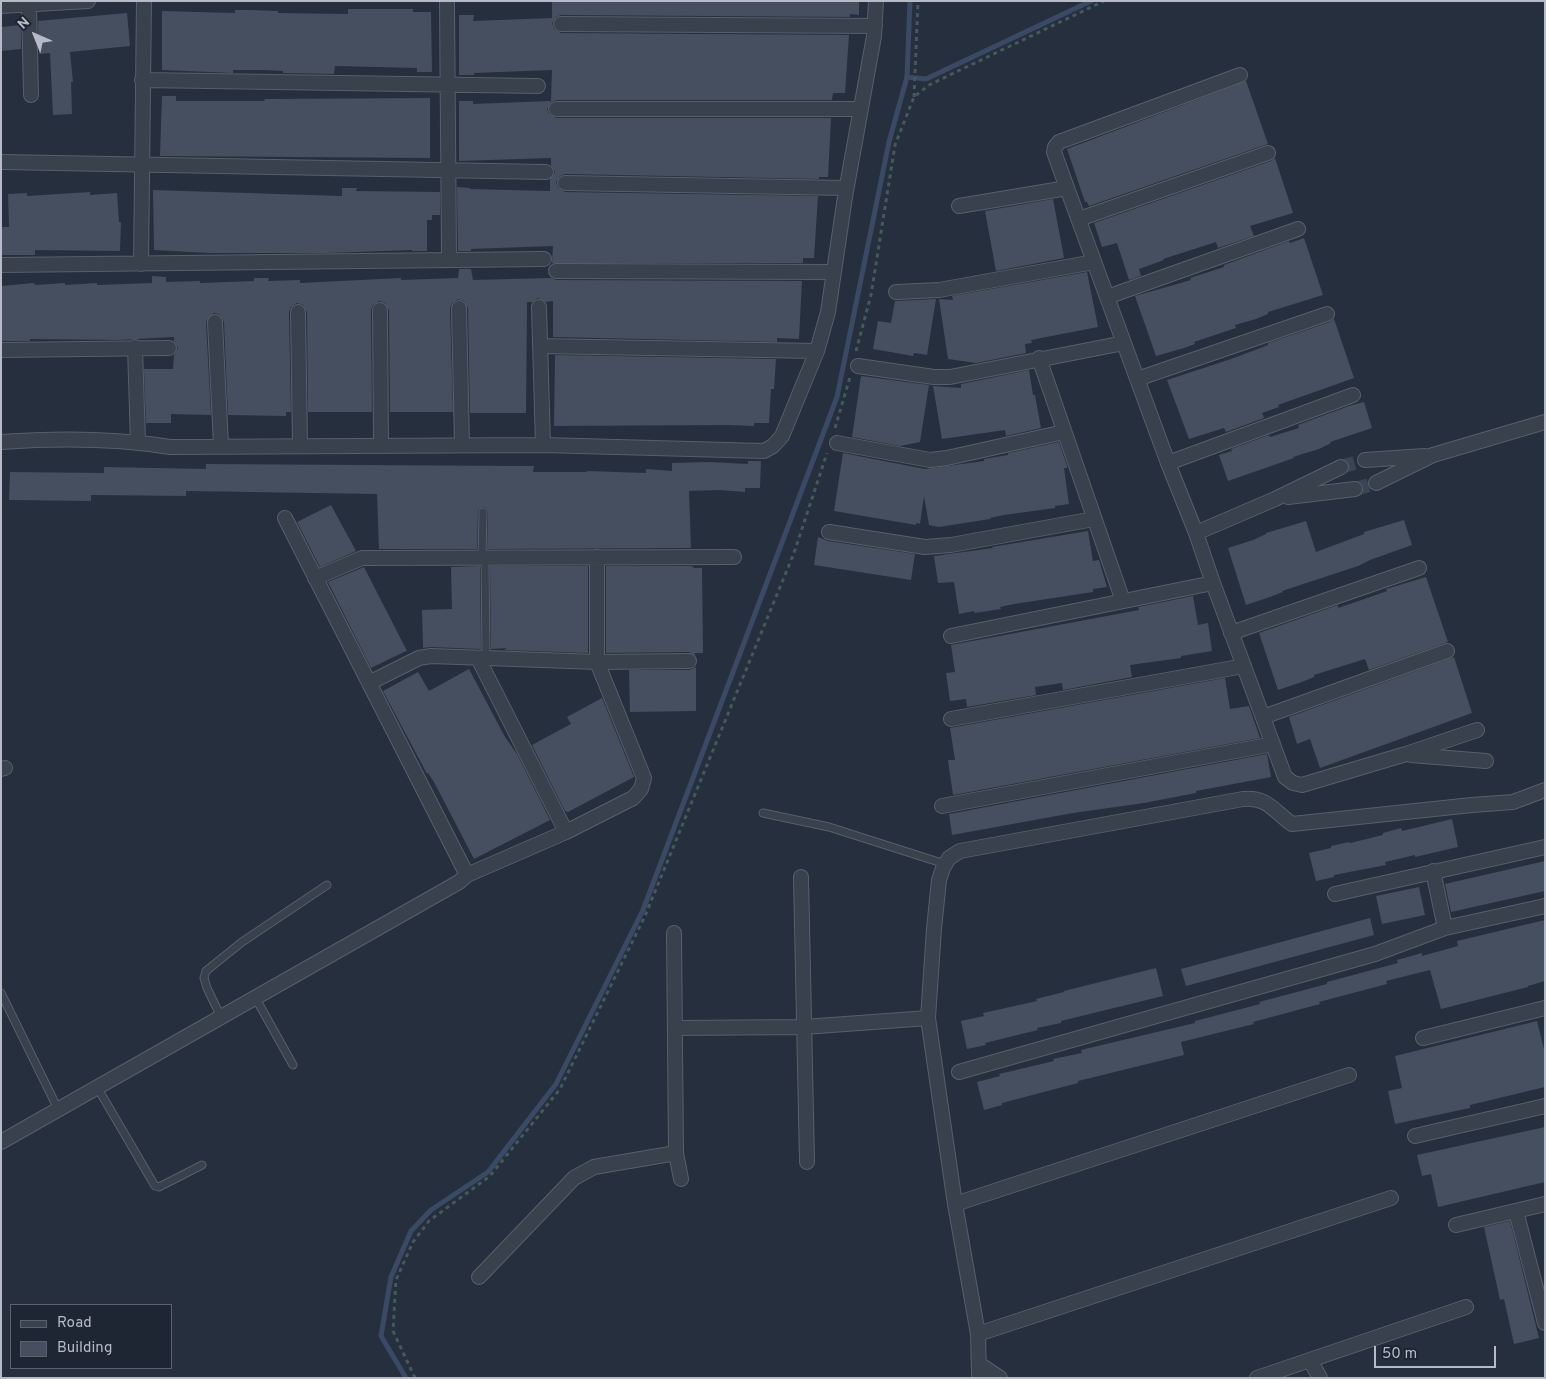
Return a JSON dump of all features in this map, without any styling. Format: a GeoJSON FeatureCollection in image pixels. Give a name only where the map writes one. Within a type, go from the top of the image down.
{"type":"FeatureCollection","features":[{"type":"Feature","properties":{"kind":"street"},"geometry":{"type":"LineString","coordinates":[[1,6],[88,1]]}},
{"type":"Feature","properties":{"kind":"street"},"geometry":{"type":"LineString","coordinates":[[141,264],[144,1]]}},
{"type":"Feature","properties":{"kind":"street"},"geometry":{"type":"LineString","coordinates":[[448,1],[449,260]]}},
{"type":"Feature","properties":{"kind":"street"},"geometry":{"type":"LineString","coordinates":[[1,442],[47,438],[138,442],[170,447],[543,445],[764,451],[773,446],[782,436],[817,351],[828,312],[832,272],[875,26],[876,1]]}},
{"type":"Feature","properties":{"kind":"street"},"geometry":{"type":"LineString","coordinates":[[29,5],[31,95]]}},
{"type":"Feature","properties":{"kind":"street"},"geometry":{"type":"LineString","coordinates":[[561,24],[875,26]]}},
{"type":"Feature","properties":{"kind":"street"},"geometry":{"type":"LineString","coordinates":[[1240,76],[1059,142],[1054,152],[1067,188],[1285,776],[1293,783],[1302,785],[1406,754],[1477,730]]}},
{"type":"Feature","properties":{"kind":"street"},"geometry":{"type":"LineString","coordinates":[[142,80],[538,86]]}},
{"type":"Feature","properties":{"kind":"street"},"geometry":{"type":"LineString","coordinates":[[556,109],[861,109]]}},
{"type":"Feature","properties":{"kind":"street"},"geometry":{"type":"LineString","coordinates":[[1079,219],[1268,153]]}},
{"type":"Feature","properties":{"kind":"street"},"geometry":{"type":"LineString","coordinates":[[1,162],[546,172]]}},
{"type":"Feature","properties":{"kind":"street"},"geometry":{"type":"LineString","coordinates":[[565,183],[846,188]]}},
{"type":"Feature","properties":{"kind":"street"},"geometry":{"type":"LineString","coordinates":[[959,206],[1067,188]]}},
{"type":"Feature","properties":{"kind":"street"},"geometry":{"type":"LineString","coordinates":[[1107,297],[1298,229]]}},
{"type":"Feature","properties":{"kind":"street"},"geometry":{"type":"LineString","coordinates":[[1,266],[544,259]]}},
{"type":"Feature","properties":{"kind":"street"},"geometry":{"type":"LineString","coordinates":[[896,292],[939,290],[1094,262]]}},
{"type":"Feature","properties":{"kind":"street"},"geometry":{"type":"LineString","coordinates":[[556,271],[832,272]]}},
{"type":"Feature","properties":{"kind":"street"},"geometry":{"type":"LineString","coordinates":[[539,307],[543,445]]}},
{"type":"Feature","properties":{"kind":"street"},"geometry":{"type":"LineString","coordinates":[[459,308],[462,445]]}},
{"type":"Feature","properties":{"kind":"street"},"geometry":{"type":"LineString","coordinates":[[380,310],[381,445]]}},
{"type":"Feature","properties":{"kind":"street"},"geometry":{"type":"LineString","coordinates":[[298,312],[300,445]]}},
{"type":"Feature","properties":{"kind":"street"},"geometry":{"type":"LineString","coordinates":[[1138,379],[1327,314]]}},
{"type":"Feature","properties":{"kind":"street"},"geometry":{"type":"LineString","coordinates":[[215,322],[221,446]]}},
{"type":"Feature","properties":{"kind":"street"},"geometry":{"type":"LineString","coordinates":[[854,366],[942,377],[1124,343]]}},
{"type":"Feature","properties":{"kind":"street"},"geometry":{"type":"LineString","coordinates":[[540,346],[817,351]]}},
{"type":"Feature","properties":{"kind":"street"},"geometry":{"type":"LineString","coordinates":[[135,347],[138,442]]}},
{"type":"Feature","properties":{"kind":"street"},"geometry":{"type":"LineString","coordinates":[[1,350],[169,348]]}},
{"type":"Feature","properties":{"kind":"street"},"geometry":{"type":"LineString","coordinates":[[1039,358],[1123,601]]}},
{"type":"Feature","properties":{"kind":"street"},"geometry":{"type":"LineString","coordinates":[[1168,463],[1352,394]]}},
{"type":"Feature","properties":{"kind":"street"},"geometry":{"type":"LineString","coordinates":[[1376,483],[1433,455],[1545,422]]}},
{"type":"Feature","properties":{"kind":"street"},"geometry":{"type":"LineString","coordinates":[[833,441],[930,460],[947,458],[1064,432]]}},
{"type":"Feature","properties":{"kind":"street"},"geometry":{"type":"LineString","coordinates":[[1365,460],[1433,455]]}},
{"type":"Feature","properties":{"kind":"street"},"geometry":{"type":"LineString","coordinates":[[1196,533],[1275,499],[1341,467]]}},
{"type":"Feature","properties":{"kind":"street"},"geometry":{"type":"LineString","coordinates":[[1275,499],[1355,489]]}},
{"type":"Feature","properties":{"kind":"street"},"geometry":{"type":"LineString","coordinates":[[285,518],[466,874]]}},
{"type":"Feature","properties":{"kind":"street"},"geometry":{"type":"LineString","coordinates":[[829,532],[925,547],[951,545],[1094,519]]}},
{"type":"Feature","properties":{"kind":"street"},"geometry":{"type":"LineString","coordinates":[[1,1142],[459,882],[466,874],[566,832],[633,798],[641,789],[644,778],[597,662],[598,557]]}},
{"type":"Feature","properties":{"kind":"street"},"geometry":{"type":"LineString","coordinates":[[315,578],[362,558],[734,557]]}},
{"type":"Feature","properties":{"kind":"street"},"geometry":{"type":"LineString","coordinates":[[1231,633],[1420,568]]}},
{"type":"Feature","properties":{"kind":"street"},"geometry":{"type":"LineString","coordinates":[[951,636],[1212,583]]}},
{"type":"Feature","properties":{"kind":"street"},"geometry":{"type":"LineString","coordinates":[[1263,717],[1448,650]]}},
{"type":"Feature","properties":{"kind":"street"},"geometry":{"type":"LineString","coordinates":[[369,683],[419,658],[431,656],[597,662],[689,661]]}},
{"type":"Feature","properties":{"kind":"street"},"geometry":{"type":"LineString","coordinates":[[482,658],[566,832]]}},
{"type":"Feature","properties":{"kind":"street"},"geometry":{"type":"LineString","coordinates":[[951,720],[1244,666]]}},
{"type":"Feature","properties":{"kind":"street"},"geometry":{"type":"LineString","coordinates":[[942,806],[1272,744]]}},
{"type":"Feature","properties":{"kind":"street"},"geometry":{"type":"LineString","coordinates":[[1406,754],[1486,761]]}},
{"type":"Feature","properties":{"kind":"street"},"geometry":{"type":"LineString","coordinates":[[1000,1378],[979,1372],[978,1334],[955,1204],[928,1018],[939,880],[949,858],[960,851],[1242,798],[1262,800],[1292,824],[1513,802],[1545,790]]}},
{"type":"Feature","properties":{"kind":"street"},"geometry":{"type":"LineString","coordinates":[[1335,894],[1545,847]]}},
{"type":"Feature","properties":{"kind":"street"},"geometry":{"type":"LineString","coordinates":[[1433,871],[1444,928]]}},
{"type":"Feature","properties":{"kind":"street"},"geometry":{"type":"LineString","coordinates":[[801,877],[807,1162]]}},
{"type":"Feature","properties":{"kind":"street"},"geometry":{"type":"LineString","coordinates":[[959,1072],[1375,954],[1444,928],[1545,906]]}},
{"type":"Feature","properties":{"kind":"street"},"geometry":{"type":"LineString","coordinates":[[674,933],[676,1153],[681,1179]]}},
{"type":"Feature","properties":{"kind":"street"},"geometry":{"type":"LineString","coordinates":[[1422,1038],[1545,1008]]}},
{"type":"Feature","properties":{"kind":"street"},"geometry":{"type":"LineString","coordinates":[[675,1028],[804,1027],[928,1018]]}},
{"type":"Feature","properties":{"kind":"street"},"geometry":{"type":"LineString","coordinates":[[955,1204],[1350,1075]]}},
{"type":"Feature","properties":{"kind":"street"},"geometry":{"type":"LineString","coordinates":[[1415,1136],[1545,1106]]}},
{"type":"Feature","properties":{"kind":"street"},"geometry":{"type":"LineString","coordinates":[[479,1277],[574,1178],[594,1167],[676,1153]]}},
{"type":"Feature","properties":{"kind":"street"},"geometry":{"type":"LineString","coordinates":[[978,1334],[1391,1198]]}},
{"type":"Feature","properties":{"kind":"street"},"geometry":{"type":"LineString","coordinates":[[1456,1225],[1545,1204]]}},
{"type":"Feature","properties":{"kind":"street"},"geometry":{"type":"LineString","coordinates":[[1516,1211],[1545,1323]]}},
{"type":"Feature","properties":{"kind":"street"},"geometry":{"type":"LineString","coordinates":[[1257,1378],[1466,1307]]}},
{"type":"Feature","properties":{"kind":"street"},"geometry":{"type":"LineString","coordinates":[[1310,1360],[1320,1378]]}},
{"type":"Feature","properties":{"kind":"lane"},"geometry":{"type":"LineString","coordinates":[[482,658],[483,512]]}},
{"type":"Feature","properties":{"kind":"lane"},"geometry":{"type":"LineString","coordinates":[[764,813],[829,827],[945,864]]}},
{"type":"Feature","properties":{"kind":"lane"},"geometry":{"type":"LineString","coordinates":[[221,1017],[206,988],[204,978],[206,971],[242,942],[327,885]]}},
{"type":"Feature","properties":{"kind":"lane"},"geometry":{"type":"LineString","coordinates":[[1,993],[58,1109]]}},
{"type":"Feature","properties":{"kind":"lane"},"geometry":{"type":"LineString","coordinates":[[255,997],[293,1065]]}},
{"type":"Feature","properties":{"kind":"lane"},"geometry":{"type":"LineString","coordinates":[[97,1087],[156,1186],[159,1187],[202,1165]]}},
{"type":"Feature","properties":{"kind":"path"},"geometry":{"type":"LineString","coordinates":[[416,1378],[394,1330],[396,1280],[413,1242],[429,1221],[490,1176],[560,1089],[645,916],[794,553],[833,441],[871,295],[895,145],[914,97],[918,1]]}},
{"type":"Feature","properties":{"kind":"path"},"geometry":{"type":"LineString","coordinates":[[914,97],[929,85],[1104,1]]}},
{"type":"Feature","properties":{"kind":"building"},"geometry":{"type":"Polygon","coordinates":[[[552,1],[859,1],[859,15],[850,14],[850,17],[561,15],[556,17],[552,23],[554,29],[561,33],[849,35],[845,93],[833,93],[832,100],[556,100],[551,102],[547,109],[549,114],[556,118],[831,118],[828,177],[819,177],[819,179],[565,174],[560,176],[556,182],[558,188],[565,192],[818,196],[814,258],[803,258],[803,263],[552,263],[553,246],[458,251],[457,187],[550,191],[550,179],[555,172],[551,165],[551,158],[459,161],[459,101],[473,101],[473,104],[551,101],[552,70],[459,75],[459,15],[474,15],[473,21],[552,18],[552,1]]]}},
{"type":"Feature","properties":{"kind":"building"},"geometry":{"type":"Polygon","coordinates":[[[348,9],[413,9],[413,12],[431,12],[432,72],[417,72],[417,68],[335,66],[334,74],[283,73],[283,71],[264,70],[233,70],[233,73],[162,70],[162,11],[235,13],[235,10],[250,10],[278,11],[278,13],[348,14],[348,9]]]}},
{"type":"Feature","properties":{"kind":"building"},"geometry":{"type":"Polygon","coordinates":[[[127,13],[130,46],[70,52],[73,82],[71,82],[72,114],[53,115],[50,53],[39,54],[38,21],[127,13]]]}},
{"type":"Feature","properties":{"kind":"building"},"geometry":{"type":"Polygon","coordinates":[[[21,25],[21,49],[1,51],[1,27],[21,25]]]}},
{"type":"Feature","properties":{"kind":"building"},"geometry":{"type":"Polygon","coordinates":[[[1246,81],[1268,144],[1089,206],[1085,202],[1067,149],[1246,81]]]}},
{"type":"Feature","properties":{"kind":"building"},"geometry":{"type":"Polygon","coordinates":[[[162,96],[176,96],[176,101],[430,98],[430,158],[160,156],[162,96]]]}},
{"type":"Feature","properties":{"kind":"building"},"geometry":{"type":"Polygon","coordinates":[[[1275,158],[1293,213],[1250,226],[1254,236],[1218,248],[1216,242],[1163,259],[1139,269],[1141,276],[1129,280],[1117,243],[1102,247],[1094,223],[1275,158]]]}},
{"type":"Feature","properties":{"kind":"building"},"geometry":{"type":"Polygon","coordinates":[[[342,188],[357,188],[356,191],[440,192],[440,215],[432,215],[432,220],[427,220],[427,251],[209,253],[154,250],[153,190],[342,196],[342,188]]]}},
{"type":"Feature","properties":{"kind":"building"},"geometry":{"type":"Polygon","coordinates":[[[90,192],[90,195],[117,193],[119,222],[121,222],[120,251],[35,250],[35,255],[1,255],[2,227],[9,227],[8,194],[27,193],[27,196],[90,192]]]}},
{"type":"Feature","properties":{"kind":"building"},"geometry":{"type":"Polygon","coordinates":[[[1053,199],[1064,258],[996,271],[985,211],[1053,199]]]}},
{"type":"Feature","properties":{"kind":"building"},"geometry":{"type":"Polygon","coordinates":[[[1304,238],[1323,295],[1268,312],[1268,314],[1256,319],[1235,325],[1236,328],[1194,342],[1195,344],[1184,348],[1156,356],[1135,296],[1191,280],[1190,278],[1224,267],[1224,265],[1289,241],[1290,243],[1304,238]]]}},
{"type":"Feature","properties":{"kind":"building"},"geometry":{"type":"Polygon","coordinates":[[[459,269],[471,269],[473,280],[551,278],[556,280],[802,281],[799,339],[777,338],[777,342],[553,337],[553,301],[546,302],[538,298],[532,302],[527,302],[526,413],[470,413],[468,308],[464,301],[458,299],[452,303],[450,308],[453,412],[390,412],[389,310],[385,303],[379,301],[373,305],[371,310],[372,412],[308,412],[307,312],[303,305],[297,303],[291,307],[289,312],[291,412],[286,412],[286,416],[228,415],[224,322],[219,314],[214,313],[206,322],[211,415],[171,414],[171,423],[146,423],[144,369],[173,369],[174,355],[178,348],[174,337],[118,340],[30,339],[30,341],[1,341],[1,286],[34,283],[35,285],[65,283],[65,285],[97,283],[97,285],[152,283],[152,276],[166,277],[166,282],[200,281],[200,283],[254,281],[254,278],[269,278],[268,281],[300,280],[300,283],[401,278],[401,280],[458,278],[459,269]]]}},
{"type":"Feature","properties":{"kind":"building"},"geometry":{"type":"Polygon","coordinates":[[[1087,272],[1098,327],[1031,340],[1032,343],[1025,344],[1026,353],[976,363],[948,359],[939,299],[953,300],[952,296],[1087,272]]]}},
{"type":"Feature","properties":{"kind":"building"},"geometry":{"type":"Polygon","coordinates":[[[936,299],[927,355],[914,353],[913,356],[873,349],[878,321],[891,323],[895,301],[936,299]]]}},
{"type":"Feature","properties":{"kind":"building"},"geometry":{"type":"Polygon","coordinates":[[[1334,319],[1354,378],[1278,405],[1279,407],[1262,413],[1264,418],[1226,432],[1224,428],[1189,439],[1167,380],[1234,358],[1268,345],[1268,343],[1334,319]]]}},
{"type":"Feature","properties":{"kind":"building"},"geometry":{"type":"Polygon","coordinates":[[[555,355],[776,359],[774,389],[771,389],[769,423],[754,423],[754,426],[554,426],[555,355]]]}},
{"type":"Feature","properties":{"kind":"building"},"geometry":{"type":"Polygon","coordinates":[[[1029,370],[1041,428],[1006,436],[1005,430],[942,439],[933,386],[961,388],[961,384],[1029,370]]]}},
{"type":"Feature","properties":{"kind":"building"},"geometry":{"type":"Polygon","coordinates":[[[861,376],[929,385],[920,442],[900,446],[852,437],[861,376]]]}},
{"type":"Feature","properties":{"kind":"building"},"geometry":{"type":"Polygon","coordinates":[[[1364,402],[1372,428],[1228,481],[1219,455],[1269,435],[1270,437],[1299,428],[1298,425],[1364,402]]]}},
{"type":"Feature","properties":{"kind":"building"},"geometry":{"type":"Polygon","coordinates":[[[1059,442],[1067,466],[1067,468],[1064,468],[1069,504],[939,527],[929,525],[924,496],[920,524],[916,523],[916,525],[834,511],[843,453],[925,469],[984,461],[984,459],[1059,442]]]}},
{"type":"Feature","properties":{"kind":"building"},"geometry":{"type":"Polygon","coordinates":[[[748,461],[761,461],[760,488],[745,488],[745,492],[719,490],[689,491],[691,548],[487,549],[488,512],[483,507],[478,512],[477,549],[379,549],[377,494],[186,491],[186,496],[91,495],[91,501],[9,500],[10,472],[104,473],[104,467],[206,469],[206,464],[534,466],[533,472],[646,473],[646,469],[672,471],[672,463],[748,464],[748,461]]]}},
{"type":"Feature","properties":{"kind":"building"},"geometry":{"type":"Polygon","coordinates":[[[331,505],[356,551],[320,567],[297,522],[331,505]]]}},
{"type":"Feature","properties":{"kind":"building"},"geometry":{"type":"Polygon","coordinates":[[[1404,520],[1412,545],[1246,605],[1228,548],[1253,540],[1266,533],[1306,521],[1316,552],[1364,534],[1364,532],[1404,520]]]}},
{"type":"Feature","properties":{"kind":"building"},"geometry":{"type":"Polygon","coordinates":[[[1088,531],[1093,561],[1099,560],[1107,587],[1093,589],[1093,592],[1014,604],[1000,607],[1001,609],[959,614],[954,582],[938,583],[934,556],[993,548],[1088,531]]]}},
{"type":"Feature","properties":{"kind":"building"},"geometry":{"type":"Polygon","coordinates":[[[818,537],[828,541],[915,554],[911,580],[814,565],[818,537]]]}},
{"type":"Feature","properties":{"kind":"building"},"geometry":{"type":"Polygon","coordinates":[[[480,566],[481,649],[423,648],[422,610],[452,609],[451,567],[480,566]]]}},
{"type":"Feature","properties":{"kind":"building"},"geometry":{"type":"Polygon","coordinates":[[[490,566],[588,566],[588,653],[504,650],[507,648],[491,649],[490,566]]]}},
{"type":"Feature","properties":{"kind":"building"},"geometry":{"type":"Polygon","coordinates":[[[606,566],[692,566],[694,568],[702,568],[703,653],[695,653],[695,655],[689,652],[606,653],[606,566]]]}},
{"type":"Feature","properties":{"kind":"building"},"geometry":{"type":"Polygon","coordinates":[[[364,567],[407,651],[371,668],[328,582],[364,567]]]}},
{"type":"Feature","properties":{"kind":"building"},"geometry":{"type":"Polygon","coordinates":[[[1426,577],[1448,642],[1369,670],[1365,659],[1314,675],[1314,677],[1302,682],[1278,690],[1259,633],[1426,577]]]}},
{"type":"Feature","properties":{"kind":"building"},"geometry":{"type":"Polygon","coordinates":[[[1193,596],[1198,625],[1208,623],[1212,651],[1181,656],[1181,658],[1130,665],[1132,677],[1063,690],[1062,683],[1035,687],[1036,695],[967,707],[966,699],[950,701],[946,673],[955,672],[951,645],[1139,610],[1138,607],[1193,596]]]}},
{"type":"Feature","properties":{"kind":"building"},"geometry":{"type":"Polygon","coordinates":[[[1454,657],[1472,713],[1320,768],[1310,739],[1297,744],[1289,717],[1454,657]]]}},
{"type":"Feature","properties":{"kind":"building"},"geometry":{"type":"Polygon","coordinates":[[[696,667],[696,711],[630,712],[629,670],[689,670],[696,667]]]}},
{"type":"Feature","properties":{"kind":"building"},"geometry":{"type":"Polygon","coordinates":[[[469,669],[505,737],[517,754],[550,820],[474,859],[434,782],[427,774],[383,691],[418,672],[429,691],[469,669]]]}},
{"type":"Feature","properties":{"kind":"building"},"geometry":{"type":"Polygon","coordinates":[[[1225,678],[1230,709],[1249,706],[1260,738],[953,795],[948,760],[955,760],[950,728],[1225,678]]]}},
{"type":"Feature","properties":{"kind":"building"},"geometry":{"type":"Polygon","coordinates":[[[602,698],[634,777],[568,812],[565,811],[532,745],[571,724],[567,717],[602,698]]]}},
{"type":"Feature","properties":{"kind":"building"},"geometry":{"type":"Polygon","coordinates":[[[1267,754],[1271,777],[1144,803],[1073,813],[952,835],[949,814],[1267,754]]]}},
{"type":"Feature","properties":{"kind":"building"},"geometry":{"type":"Polygon","coordinates":[[[1452,819],[1458,847],[1385,862],[1386,865],[1334,875],[1334,877],[1316,881],[1309,853],[1331,848],[1331,846],[1383,835],[1383,833],[1401,828],[1402,831],[1452,819]]]}},
{"type":"Feature","properties":{"kind":"building"},"geometry":{"type":"Polygon","coordinates":[[[1545,861],[1545,891],[1451,912],[1445,884],[1545,861]]]}},
{"type":"Feature","properties":{"kind":"building"},"geometry":{"type":"Polygon","coordinates":[[[1419,887],[1425,915],[1382,924],[1376,896],[1419,887]]]}},
{"type":"Feature","properties":{"kind":"building"},"geometry":{"type":"Polygon","coordinates":[[[1370,918],[1374,935],[1186,986],[1181,969],[1370,918]]]}},
{"type":"Feature","properties":{"kind":"building"},"geometry":{"type":"Polygon","coordinates":[[[1545,920],[1545,981],[1528,987],[1441,1009],[1430,970],[1386,981],[1387,984],[1319,1002],[1320,1004],[1253,1022],[1254,1024],[1181,1042],[1184,1055],[1078,1081],[1078,1083],[1002,1103],[1002,1105],[984,1110],[977,1082],[1000,1076],[999,1074],[1082,1053],[1081,1050],[1195,1023],[1195,1021],[1260,1004],[1259,1002],[1398,963],[1397,960],[1422,953],[1422,956],[1458,946],[1457,941],[1545,920]]]}},
{"type":"Feature","properties":{"kind":"building"},"geometry":{"type":"Polygon","coordinates":[[[1156,968],[1163,996],[1061,1021],[1061,1023],[1037,1028],[1038,1030],[967,1049],[961,1021],[984,1016],[983,1013],[1037,1001],[1036,999],[1064,991],[1156,968]]]}},
{"type":"Feature","properties":{"kind":"building"},"geometry":{"type":"Polygon","coordinates":[[[1537,1021],[1545,1053],[1545,1087],[1470,1105],[1470,1108],[1395,1124],[1388,1091],[1402,1088],[1395,1056],[1537,1021]]]}},
{"type":"Feature","properties":{"kind":"building"},"geometry":{"type":"Polygon","coordinates":[[[1545,1127],[1545,1182],[1438,1207],[1431,1174],[1422,1176],[1417,1155],[1545,1127]]]}},
{"type":"Feature","properties":{"kind":"building"},"geometry":{"type":"Polygon","coordinates":[[[1510,1221],[1539,1338],[1514,1344],[1504,1299],[1500,1300],[1484,1227],[1510,1221]]]}},
{"type":"Feature","properties":{"kind":"waterway"},"geometry":{"type":"LineString","coordinates":[[406,1378],[381,1336],[391,1277],[411,1231],[431,1210],[488,1172],[556,1084],[643,910],[837,397],[889,142],[907,77],[910,1]]}},
{"type":"Feature","properties":{"kind":"waterway"},"geometry":{"type":"LineString","coordinates":[[907,77],[926,79],[1091,1]]}},
{"type":"Feature","properties":{"kind":"tunnel"},"geometry":{"type":"LineString","coordinates":[[1341,467],[1365,460]]}},
{"type":"Feature","properties":{"kind":"tunnel"},"geometry":{"type":"LineString","coordinates":[[1355,489],[1376,483]]}}]}
